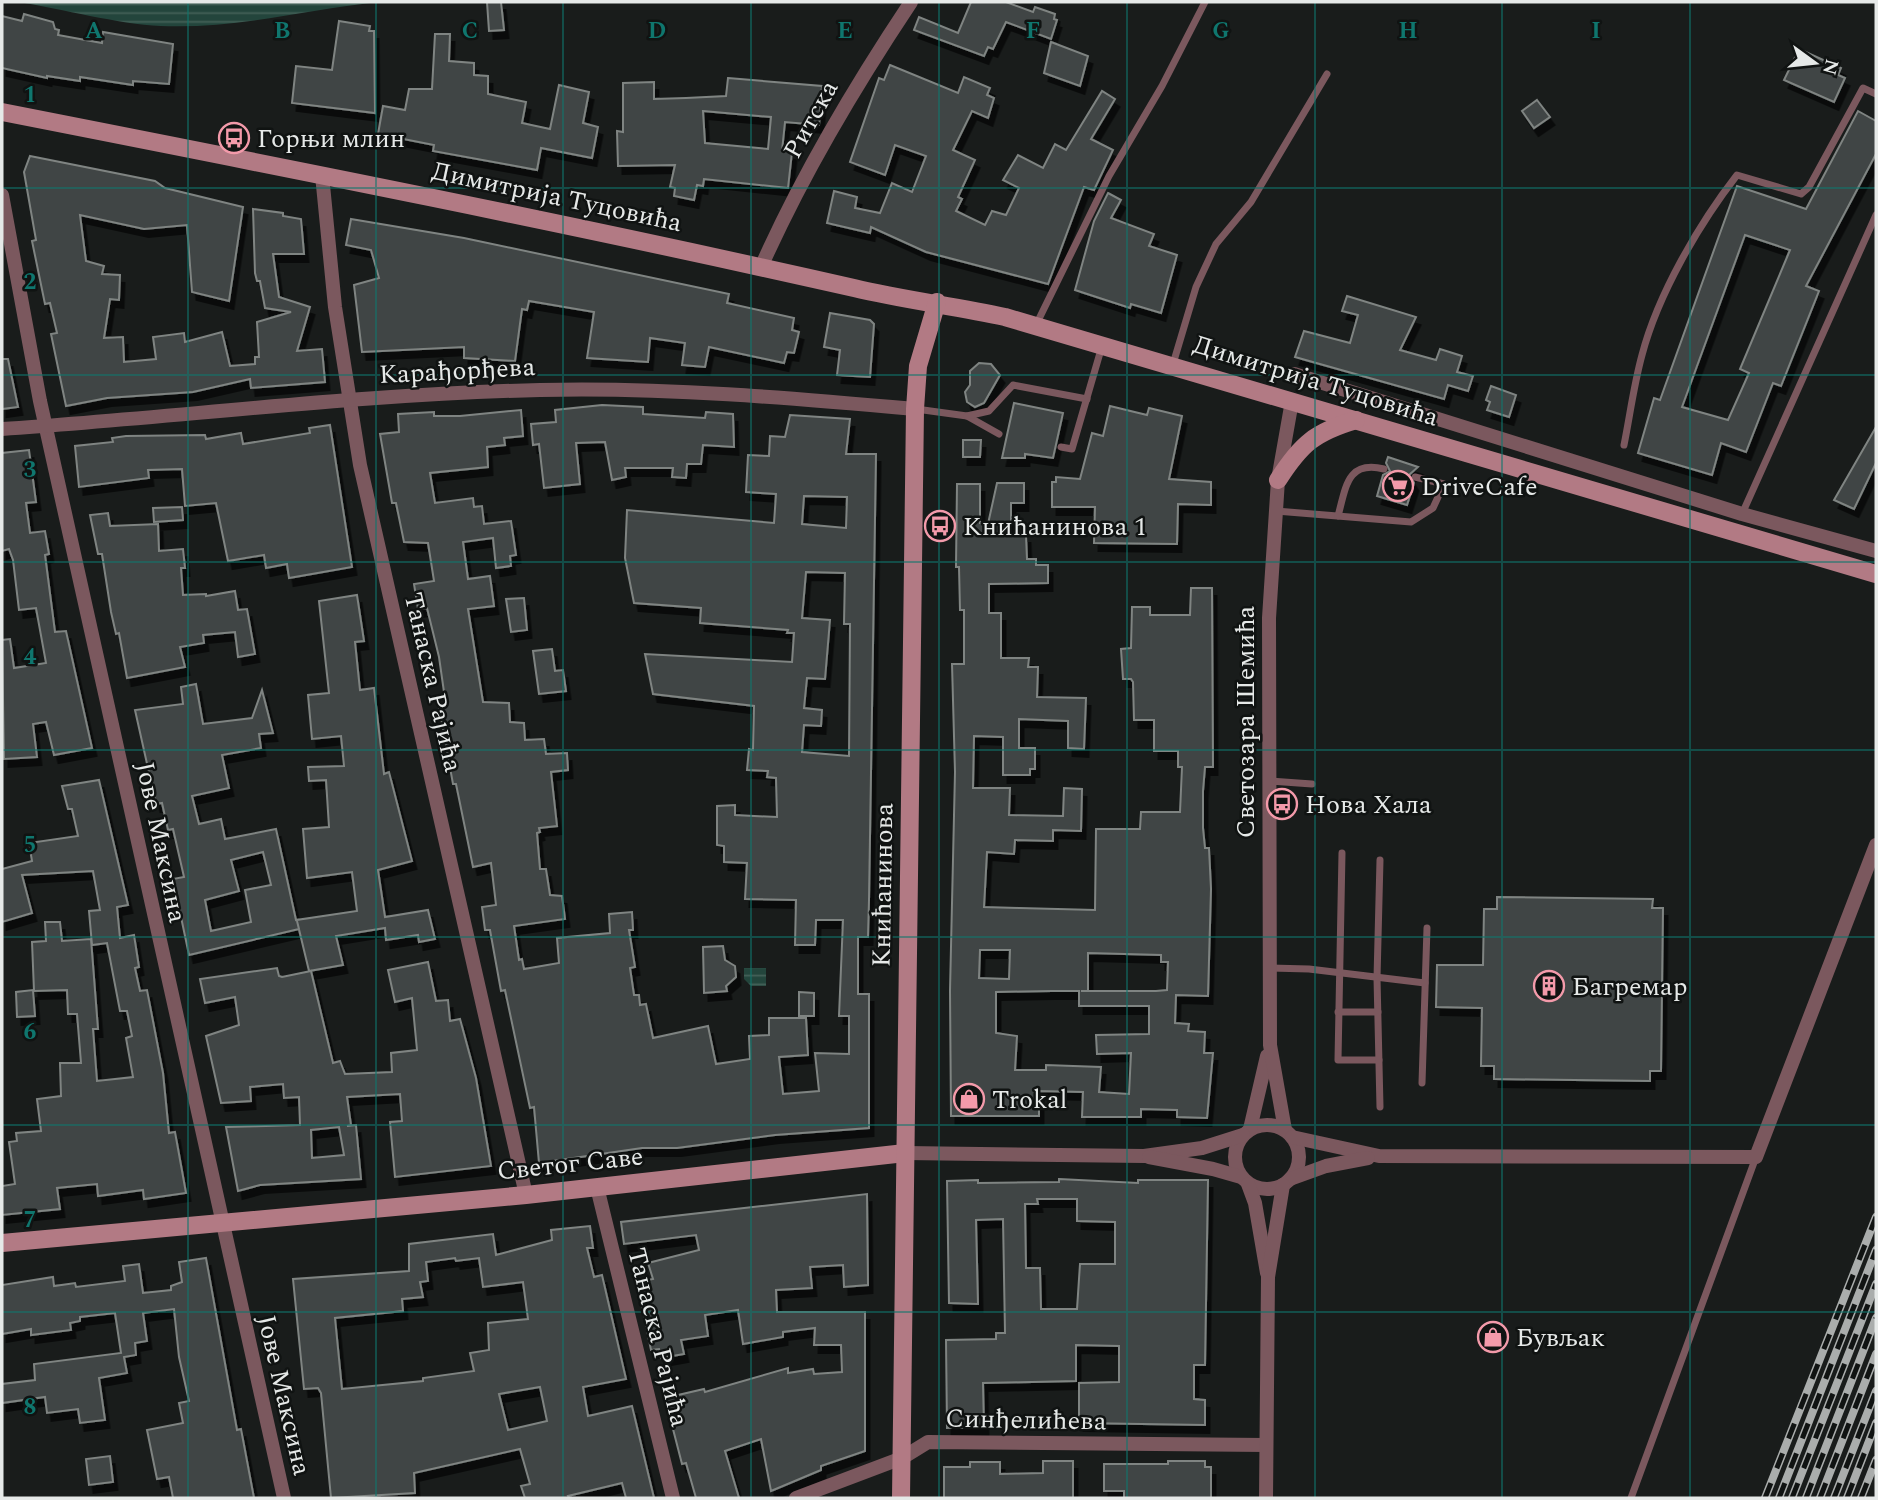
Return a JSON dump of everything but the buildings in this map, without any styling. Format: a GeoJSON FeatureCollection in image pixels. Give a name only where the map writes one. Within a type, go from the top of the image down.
{"type":"FeatureCollection","features":[{"type":"Feature","properties":{"kind":"main road","name":"Димитрија Туцовића"},"geometry":{"type":"LineString","coordinates":[[2,112],[762,265],[875,293],[964,307],[1103,344],[1876,574]]}},
{"type":"Feature","properties":{"kind":"main road","name":"Книћанинова"},"geometry":{"type":"LineString","coordinates":[[901,1498],[915,409],[918,366],[937,302]]}},
{"type":"Feature","properties":{"kind":"main road"},"geometry":{"type":"LineString","coordinates":[[1278,480],[1305,443],[1320,432],[1356,420]]}},
{"type":"Feature","properties":{"kind":"main road","name":"Светог Саве"},"geometry":{"type":"LineString","coordinates":[[2,1243],[526,1195],[905,1153]]}},
{"type":"Feature","properties":{"kind":"street","name":"Ритска"},"geometry":{"type":"LineString","coordinates":[[762,265],[782,221],[855,86],[911,2]]}},
{"type":"Feature","properties":{"kind":"street","name":"Танаска Рајића"},"geometry":{"type":"LineString","coordinates":[[322,175],[335,307],[348,401],[526,1195]]}},
{"type":"Feature","properties":{"kind":"street","name":"Јове Максина"},"geometry":{"type":"LineString","coordinates":[[2,195],[46,426],[220,1223],[284,1498]]}},
{"type":"Feature","properties":{"kind":"street"},"geometry":{"type":"LineString","coordinates":[[1294,374],[1742,514],[1876,551]]}},
{"type":"Feature","properties":{"kind":"street","name":"Карађорђева"},"geometry":{"type":"LineString","coordinates":[[2,429],[348,401],[542,390],[776,397],[915,409]]}},
{"type":"Feature","properties":{"kind":"street","name":"Светозара Шемића"},"geometry":{"type":"LineString","coordinates":[[1289,1133],[1270,1045],[1269,618],[1278,480],[1292,401]]}},
{"type":"Feature","properties":{"kind":"street"},"geometry":{"type":"LineString","coordinates":[[1244,1181],[1265,1190],[1326,1166],[1380,1156],[1756,1157],[1876,845]]}},
{"type":"Feature","properties":{"kind":"street","name":"Светозара Шемића"},"geometry":{"type":"LineString","coordinates":[[1246,1132],[1270,1045]]}},
{"type":"Feature","properties":{"kind":"street"},"geometry":{"type":"LineString","coordinates":[[1268,1277],[1255,1203],[1234,1160],[1234,1151],[1246,1132],[1268,1124],[1289,1133],[1380,1156]]}},
{"type":"Feature","properties":{"kind":"street","name":"Светог Саве"},"geometry":{"type":"LineString","coordinates":[[905,1153],[1144,1156],[1202,1148],[1246,1132]]}},
{"type":"Feature","properties":{"kind":"street"},"geometry":{"type":"LineString","coordinates":[[1266,1498],[1268,1277],[1287,1182],[1299,1163],[1299,1154],[1289,1133]]}},
{"type":"Feature","properties":{"kind":"street","name":"Светог Саве"},"geometry":{"type":"LineString","coordinates":[[1144,1156],[1213,1169],[1244,1181]]}},
{"type":"Feature","properties":{"kind":"street","name":"Танаска Рајића"},"geometry":{"type":"LineString","coordinates":[[597,1187],[673,1498]]}},
{"type":"Feature","properties":{"kind":"street","name":"Синђелићева"},"geometry":{"type":"LineString","coordinates":[[796,1498],[902,1458],[928,1443],[1266,1446]]}},
{"type":"Feature","properties":{"kind":"lane"},"geometry":{"type":"LineString","coordinates":[[1036,326],[1110,176],[1162,86],[1205,2]]}},
{"type":"Feature","properties":{"kind":"lane"},"geometry":{"type":"LineString","coordinates":[[1173,365],[1196,286],[1216,244],[1251,202],[1327,74]]}},
{"type":"Feature","properties":{"kind":"lane"},"geometry":{"type":"LineString","coordinates":[[1625,445],[1642,354],[1662,300],[1720,197],[1737,174],[1801,194],[1809,187],[1863,88],[1876,94]]}},
{"type":"Feature","properties":{"kind":"lane"},"geometry":{"type":"LineString","coordinates":[[1742,514],[1876,215]]}},
{"type":"Feature","properties":{"kind":"lane"},"geometry":{"type":"LineString","coordinates":[[1060,447],[1072,449],[1103,344]]}},
{"type":"Feature","properties":{"kind":"lane"},"geometry":{"type":"LineString","coordinates":[[915,409],[967,416],[989,411],[1013,385],[1087,399]]}},
{"type":"Feature","properties":{"kind":"lane"},"geometry":{"type":"LineString","coordinates":[[967,416],[999,434]]}},
{"type":"Feature","properties":{"kind":"lane"},"geometry":{"type":"LineString","coordinates":[[1338,516],[1348,482],[1356,470],[1365,466],[1384,469]]}},
{"type":"Feature","properties":{"kind":"lane"},"geometry":{"type":"LineString","coordinates":[[1275,511],[1411,522],[1433,508],[1444,484],[1415,477]]}},
{"type":"Feature","properties":{"kind":"lane"},"geometry":{"type":"LineString","coordinates":[[1269,781],[1312,784]]}},
{"type":"Feature","properties":{"kind":"lane"},"geometry":{"type":"LineString","coordinates":[[1342,853],[1338,1060],[1379,1060]]}},
{"type":"Feature","properties":{"kind":"lane"},"geometry":{"type":"LineString","coordinates":[[1380,860],[1377,978],[1380,1107]]}},
{"type":"Feature","properties":{"kind":"lane"},"geometry":{"type":"LineString","coordinates":[[1422,1083],[1426,928]]}},
{"type":"Feature","properties":{"kind":"lane"},"geometry":{"type":"LineString","coordinates":[[1269,968],[1424,983]]}},
{"type":"Feature","properties":{"kind":"lane"},"geometry":{"type":"LineString","coordinates":[[1338,1013],[1378,1012]]}},
{"type":"Feature","properties":{"kind":"lane"},"geometry":{"type":"LineString","coordinates":[[1631,1498],[1756,1157]]}},
{"type":"Feature","properties":{"kind":"shaded area"},"geometry":{"type":"Polygon","coordinates":[[[19,2],[378,2],[216,25],[161,26],[19,2]]]}},
{"type":"Feature","properties":{"kind":"shaded area"},"geometry":{"type":"Polygon","coordinates":[[[744,968],[766,968],[766,986],[751,986],[744,979],[744,968]]]}},
{"type":"Feature","properties":{"kind":"railway"},"geometry":{"type":"LineString","coordinates":[[1765,1498],[1876,1217]]}},
{"type":"Feature","properties":{"kind":"railway"},"geometry":{"type":"LineString","coordinates":[[1779,1498],[1876,1250]]}},
{"type":"Feature","properties":{"kind":"railway"},"geometry":{"type":"LineString","coordinates":[[1792,1498],[1876,1284]]}},
{"type":"Feature","properties":{"kind":"railway"},"geometry":{"type":"LineString","coordinates":[[1806,1498],[1876,1318]]}},
{"type":"Feature","properties":{"kind":"railway"},"geometry":{"type":"LineString","coordinates":[[1820,1498],[1876,1354]]}},
{"type":"Feature","properties":{"kind":"railway"},"geometry":{"type":"LineString","coordinates":[[1834,1498],[1876,1391]]}},
{"type":"Feature","properties":{"kind":"railway"},"geometry":{"type":"LineString","coordinates":[[1847,1498],[1876,1423]]}},
{"type":"Feature","properties":{"kind":"railway"},"geometry":{"type":"LineString","coordinates":[[1861,1498],[1876,1460]]}},
{"type":"Feature","properties":{"kind":"place","name":"Горњи млин"},"geometry":{"type":"Point","coordinates":[234,138]}},
{"type":"Feature","properties":{"kind":"place","name":"DriveCafe"},"geometry":{"type":"Point","coordinates":[1398,486]}},
{"type":"Feature","properties":{"kind":"place","name":"Книћанинова 1"},"geometry":{"type":"Point","coordinates":[940,526]}},
{"type":"Feature","properties":{"kind":"place","name":"Нова Хала"},"geometry":{"type":"Point","coordinates":[1282,804]}},
{"type":"Feature","properties":{"kind":"place","name":"Багремар"},"geometry":{"type":"Point","coordinates":[1549,986]}},
{"type":"Feature","properties":{"kind":"place","name":"Trokal"},"geometry":{"type":"Point","coordinates":[969,1099]}},
{"type":"Feature","properties":{"kind":"place","name":"Бувљак"},"geometry":{"type":"Point","coordinates":[1493,1337]}}]}
